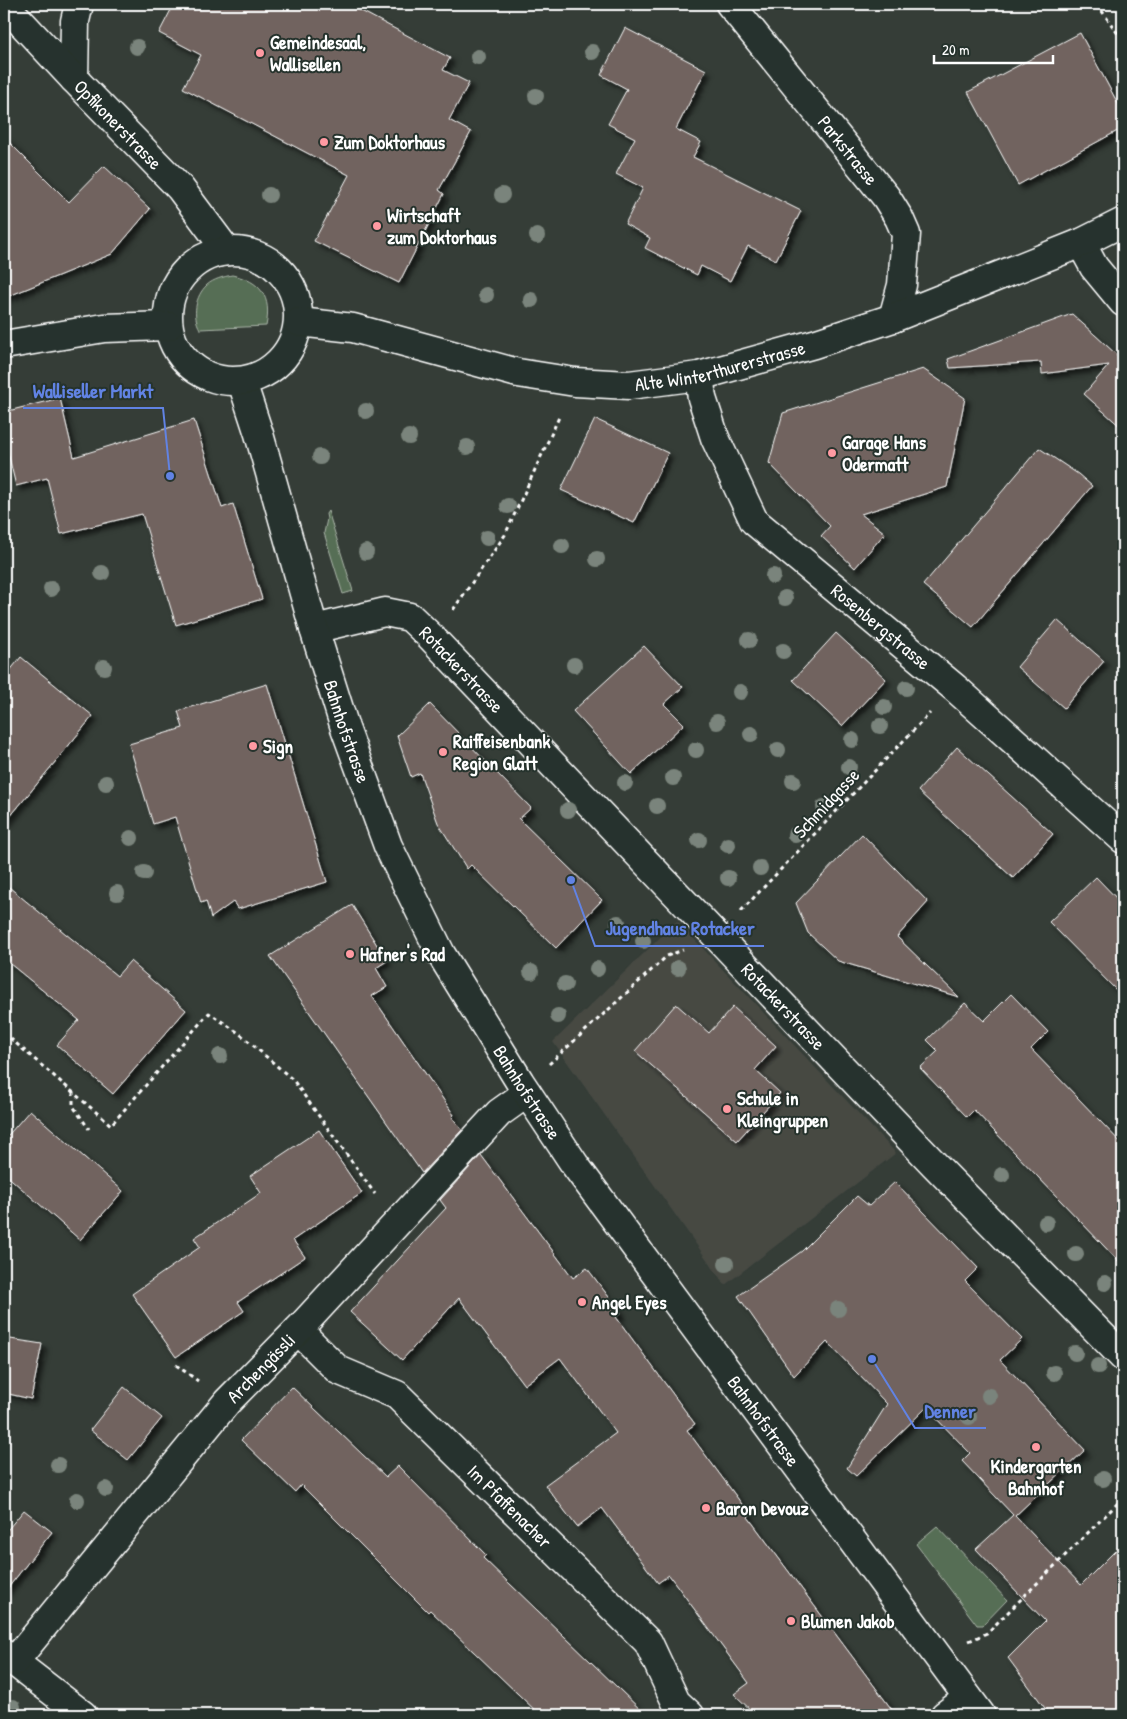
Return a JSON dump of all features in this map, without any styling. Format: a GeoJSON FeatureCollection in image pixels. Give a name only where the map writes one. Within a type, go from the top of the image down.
{"type":"FeatureCollection","features":[{"type":"Feature","properties":{"kind":"street","name":"Opfikonerstrasse"},"geometry":{"type":"LineString","coordinates":[[4,4],[180,188],[227,251]]}},
{"type":"Feature","properties":{"kind":"street"},"geometry":{"type":"LineString","coordinates":[[74,79],[75,21],[79,4]]}},
{"type":"Feature","properties":{"kind":"street","name":"Parkstrasse"},"geometry":{"type":"LineString","coordinates":[[730,4],[886,197],[899,218],[906,234],[904,268],[893,318]]}},
{"type":"Feature","properties":{"kind":"street","name":"Alte Winterthurerstrasse"},"geometry":{"type":"LineString","coordinates":[[299,322],[353,328],[518,373],[575,382],[629,385],[699,376],[814,344],[893,318],[1082,243],[1123,222]]}},
{"type":"Feature","properties":{"kind":"street"},"geometry":{"type":"LineString","coordinates":[[1082,243],[1094,267],[1123,302]]}},
{"type":"Feature","properties":{"kind":"street"},"geometry":{"type":"LineString","coordinates":[[227,251],[246,252],[264,258],[280,270],[291,285],[298,303],[299,322],[294,344],[281,362],[263,375],[242,382],[222,381],[202,374],[186,362],[174,345],[168,326],[168,304],[176,284],[189,268],[207,256],[227,251]]}},
{"type":"Feature","properties":{"kind":"street"},"geometry":{"type":"LineString","coordinates":[[4,345],[104,328],[168,326]]}},
{"type":"Feature","properties":{"kind":"street","name":"Rosenbergstrasse"},"geometry":{"type":"LineString","coordinates":[[699,376],[702,398],[715,438],[754,521],[954,688],[1123,840]]}},
{"type":"Feature","properties":{"kind":"street","name":"Bahnhofstrasse"},"geometry":{"type":"LineString","coordinates":[[242,382],[345,728],[388,846],[441,954],[527,1093],[575,1165],[975,1706]]}},
{"type":"Feature","properties":{"kind":"street","name":"Rotackerstrasse"},"geometry":{"type":"LineString","coordinates":[[314,629],[385,612],[410,617],[438,644],[934,1164],[1123,1357]]}},
{"type":"Feature","properties":{"kind":"street","name":"Archengässli"},"geometry":{"type":"LineString","coordinates":[[9,1658],[226,1402],[298,1330],[499,1113],[527,1093]]}},
{"type":"Feature","properties":{"kind":"street","name":"Im Pfaffenacher"},"geometry":{"type":"LineString","coordinates":[[298,1330],[338,1370],[397,1395],[648,1642],[676,1702],[690,1715]]}},
{"type":"Feature","properties":{"kind":"street"},"geometry":{"type":"LineString","coordinates":[[9,1658],[82,1715]]}},
{"type":"Feature","properties":{"kind":"street"},"geometry":{"type":"LineString","coordinates":[[945,1715],[975,1706]]}},
{"type":"Feature","properties":{"kind":"path"},"geometry":{"type":"LineString","coordinates":[[1097,4],[1123,41]]}},
{"type":"Feature","properties":{"kind":"path"},"geometry":{"type":"LineString","coordinates":[[448,616],[460,603],[505,535],[562,411]]}},
{"type":"Feature","properties":{"kind":"path","name":"Schmidgasse"},"geometry":{"type":"LineString","coordinates":[[717,936],[954,688]]}},
{"type":"Feature","properties":{"kind":"path"},"geometry":{"type":"LineString","coordinates":[[549,1064],[667,956],[717,936]]}},
{"type":"Feature","properties":{"kind":"path"},"geometry":{"type":"LineString","coordinates":[[4,1034],[111,1125],[210,1014],[239,1033],[293,1080],[397,1224]]}},
{"type":"Feature","properties":{"kind":"path"},"geometry":{"type":"LineString","coordinates":[[72,1092],[73,1106],[89,1129]]}},
{"type":"Feature","properties":{"kind":"path"},"geometry":{"type":"LineString","coordinates":[[176,1366],[189,1375]]}},
{"type":"Feature","properties":{"kind":"path"},"geometry":{"type":"LineString","coordinates":[[964,1644],[987,1633],[1123,1498]]}},
{"type":"Feature","properties":{"kind":"shaded area","name":"Schule in Kleingruppen"},"geometry":{"type":"Polygon","coordinates":[[[677,921],[896,1153],[725,1285],[553,1042],[677,921]]]}},
{"type":"Feature","properties":{"kind":"green space"},"geometry":{"type":"Polygon","coordinates":[[[232,275],[250,281],[262,292],[266,299],[267,307],[266,326],[200,329],[196,318],[197,300],[207,285],[219,278],[232,275]]]}},
{"type":"Feature","properties":{"kind":"green space"},"geometry":{"type":"Polygon","coordinates":[[[328,511],[353,591],[343,594],[324,533],[328,511]]]}},
{"type":"Feature","properties":{"kind":"green space"},"geometry":{"type":"Polygon","coordinates":[[[937,1526],[1007,1600],[983,1625],[977,1625],[916,1544],[937,1526]]]}},
{"type":"Feature","properties":{"kind":"building"},"geometry":{"type":"Polygon","coordinates":[[[174,4],[348,4],[450,58],[443,70],[469,83],[449,120],[471,132],[439,190],[444,194],[399,283],[314,241],[349,175],[183,88],[201,55],[159,33],[174,4]]]}},
{"type":"Feature","properties":{"kind":"building"},"geometry":{"type":"Polygon","coordinates":[[[625,28],[706,70],[676,129],[701,142],[693,157],[801,211],[776,260],[748,246],[730,281],[701,266],[697,275],[645,248],[650,238],[625,224],[643,188],[616,174],[635,138],[608,124],[627,89],[601,75],[625,28]]]}},
{"type":"Feature","properties":{"kind":"building"},"geometry":{"type":"Polygon","coordinates":[[[1080,33],[1123,113],[1123,128],[1018,185],[968,92],[1080,33]]]}},
{"type":"Feature","properties":{"kind":"building"},"geometry":{"type":"Polygon","coordinates":[[[4,137],[69,202],[104,166],[150,209],[112,254],[4,298],[4,137]]]}},
{"type":"Feature","properties":{"kind":"building"},"geometry":{"type":"Polygon","coordinates":[[[1072,314],[1117,355],[1123,348],[1123,429],[1084,394],[1109,365],[1042,374],[1041,362],[950,368],[948,359],[1072,314]]]}},
{"type":"Feature","properties":{"kind":"building"},"geometry":{"type":"Polygon","coordinates":[[[923,369],[965,398],[947,487],[861,514],[885,533],[855,568],[821,536],[830,526],[769,463],[783,413],[923,369]]]}},
{"type":"Feature","properties":{"kind":"building"},"geometry":{"type":"Polygon","coordinates":[[[60,398],[74,457],[194,420],[222,508],[233,504],[262,599],[176,625],[142,514],[61,534],[47,478],[16,486],[4,436],[4,412],[60,398]]]}},
{"type":"Feature","properties":{"kind":"building"},"geometry":{"type":"Polygon","coordinates":[[[595,419],[668,453],[634,523],[561,490],[595,419]]]}},
{"type":"Feature","properties":{"kind":"building"},"geometry":{"type":"Polygon","coordinates":[[[1039,448],[1078,474],[1092,486],[973,627],[923,585],[1039,448]]]}},
{"type":"Feature","properties":{"kind":"building"},"geometry":{"type":"Polygon","coordinates":[[[1057,620],[1104,661],[1064,708],[1017,667],[1057,620]]]}},
{"type":"Feature","properties":{"kind":"building"},"geometry":{"type":"Polygon","coordinates":[[[836,633],[886,679],[842,726],[793,680],[836,633]]]}},
{"type":"Feature","properties":{"kind":"building"},"geometry":{"type":"Polygon","coordinates":[[[644,646],[683,687],[664,704],[684,724],[631,774],[573,711],[644,646]]]}},
{"type":"Feature","properties":{"kind":"building"},"geometry":{"type":"Polygon","coordinates":[[[21,657],[93,716],[4,824],[4,678],[21,657]]]}},
{"type":"Feature","properties":{"kind":"building"},"geometry":{"type":"Polygon","coordinates":[[[267,684],[327,882],[238,909],[233,902],[211,918],[206,901],[201,903],[175,817],[153,824],[129,744],[183,728],[178,711],[267,684]]]}},
{"type":"Feature","properties":{"kind":"building"},"geometry":{"type":"Polygon","coordinates":[[[430,704],[531,808],[519,819],[602,900],[556,948],[471,865],[467,869],[438,823],[420,773],[411,777],[397,736],[430,704]]]}},
{"type":"Feature","properties":{"kind":"building"},"geometry":{"type":"Polygon","coordinates":[[[957,747],[1053,834],[1013,878],[918,791],[957,747]]]}},
{"type":"Feature","properties":{"kind":"building"},"geometry":{"type":"Polygon","coordinates":[[[862,834],[928,902],[897,937],[959,997],[838,961],[808,933],[796,903],[862,834]]]}},
{"type":"Feature","properties":{"kind":"building"},"geometry":{"type":"Polygon","coordinates":[[[1096,877],[1123,905],[1123,997],[1049,922],[1096,877]]]}},
{"type":"Feature","properties":{"kind":"building"},"geometry":{"type":"Polygon","coordinates":[[[4,883],[117,976],[130,961],[186,1010],[113,1094],[57,1045],[79,1020],[4,959],[4,883]]]}},
{"type":"Feature","properties":{"kind":"building"},"geometry":{"type":"Polygon","coordinates":[[[352,905],[387,961],[376,968],[387,987],[372,996],[454,1115],[452,1117],[462,1130],[422,1173],[270,956],[352,905]]]}},
{"type":"Feature","properties":{"kind":"building"},"geometry":{"type":"Polygon","coordinates":[[[1011,994],[1048,1032],[1031,1049],[1123,1145],[1123,1266],[974,1110],[967,1117],[920,1068],[938,1051],[927,1040],[965,1003],[984,1021],[1011,994]]]}},
{"type":"Feature","properties":{"kind":"building","name":"Schule in Kleingruppen"},"geometry":{"type":"Polygon","coordinates":[[[676,1004],[709,1033],[733,1007],[776,1046],[755,1070],[780,1093],[737,1141],[635,1051],[676,1004]]]}},
{"type":"Feature","properties":{"kind":"building"},"geometry":{"type":"Polygon","coordinates":[[[30,1110],[123,1191],[80,1240],[4,1173],[4,1140],[30,1110]]]}},
{"type":"Feature","properties":{"kind":"building"},"geometry":{"type":"Polygon","coordinates":[[[319,1130],[362,1193],[293,1240],[305,1257],[238,1302],[244,1311],[176,1357],[132,1294],[200,1247],[194,1238],[261,1193],[250,1176],[319,1130]]]}},
{"type":"Feature","properties":{"kind":"building"},"geometry":{"type":"Polygon","coordinates":[[[481,1155],[573,1278],[587,1268],[621,1313],[616,1317],[695,1424],[687,1430],[750,1515],[748,1517],[896,1715],[756,1715],[734,1694],[749,1683],[669,1575],[658,1583],[602,1508],[577,1527],[545,1485],[616,1433],[560,1358],[524,1385],[459,1298],[402,1360],[350,1312],[446,1208],[440,1200],[481,1155]]]}},
{"type":"Feature","properties":{"kind":"building"},"geometry":{"type":"Polygon","coordinates":[[[895,1182],[978,1268],[965,1281],[1022,1339],[1000,1360],[1085,1450],[1015,1516],[1081,1585],[1123,1543],[1123,1715],[1050,1715],[1008,1658],[1045,1621],[976,1549],[1013,1515],[962,1461],[970,1453],[926,1408],[856,1476],[847,1468],[887,1404],[827,1342],[794,1376],[738,1296],[802,1251],[857,1196],[869,1206],[895,1182]]]}},
{"type":"Feature","properties":{"kind":"building"},"geometry":{"type":"Polygon","coordinates":[[[4,1338],[42,1344],[31,1399],[4,1393],[4,1338]]]}},
{"type":"Feature","properties":{"kind":"building"},"geometry":{"type":"Polygon","coordinates":[[[124,1387],[162,1418],[128,1460],[90,1430],[124,1387]]]}},
{"type":"Feature","properties":{"kind":"building"},"geometry":{"type":"Polygon","coordinates":[[[292,1387],[386,1477],[398,1466],[486,1555],[483,1558],[646,1715],[540,1715],[430,1610],[428,1612],[301,1485],[295,1492],[241,1440],[292,1387]]]}},
{"type":"Feature","properties":{"kind":"building"},"geometry":{"type":"Polygon","coordinates":[[[24,1510],[52,1532],[4,1593],[4,1534],[24,1510]]]}},
{"type":"Feature","properties":{"kind":"place","name":"Gemeindesaal, Wallisellen"},"geometry":{"type":"Point","coordinates":[260,53]}},
{"type":"Feature","properties":{"kind":"place","name":"Zum Doktorhaus"},"geometry":{"type":"Point","coordinates":[324,142]}},
{"type":"Feature","properties":{"kind":"place","name":"Wirtschaft zum Doktorhaus"},"geometry":{"type":"Point","coordinates":[377,226]}},
{"type":"Feature","properties":{"kind":"place","name":"Garage Hans Odermatt"},"geometry":{"type":"Point","coordinates":[832,453]}},
{"type":"Feature","properties":{"kind":"place","name":"Walliseller Markt"},"geometry":{"type":"Point","coordinates":[170,476]}},
{"type":"Feature","properties":{"kind":"place","name":"Sign"},"geometry":{"type":"Point","coordinates":[253,746]}},
{"type":"Feature","properties":{"kind":"place","name":"Raiffeisenbank Region Glatt"},"geometry":{"type":"Point","coordinates":[443,752]}},
{"type":"Feature","properties":{"kind":"place","name":"Jugendhaus Rotacker"},"geometry":{"type":"Point","coordinates":[571,880]}},
{"type":"Feature","properties":{"kind":"place","name":"Hafner's Rad"},"geometry":{"type":"Point","coordinates":[350,954]}},
{"type":"Feature","properties":{"kind":"place","name":"Schule in Kleingruppen"},"geometry":{"type":"Point","coordinates":[727,1109]}},
{"type":"Feature","properties":{"kind":"place","name":"Angel Eyes"},"geometry":{"type":"Point","coordinates":[582,1302]}},
{"type":"Feature","properties":{"kind":"place","name":"Denner"},"geometry":{"type":"Point","coordinates":[872,1359]}},
{"type":"Feature","properties":{"kind":"place","name":"Kindergarten Bahnhof"},"geometry":{"type":"Point","coordinates":[1036,1447]}},
{"type":"Feature","properties":{"kind":"place","name":"Baron Devouz"},"geometry":{"type":"Point","coordinates":[706,1508]}},
{"type":"Feature","properties":{"kind":"place","name":"Blumen Jakob"},"geometry":{"type":"Point","coordinates":[791,1621]}}]}
